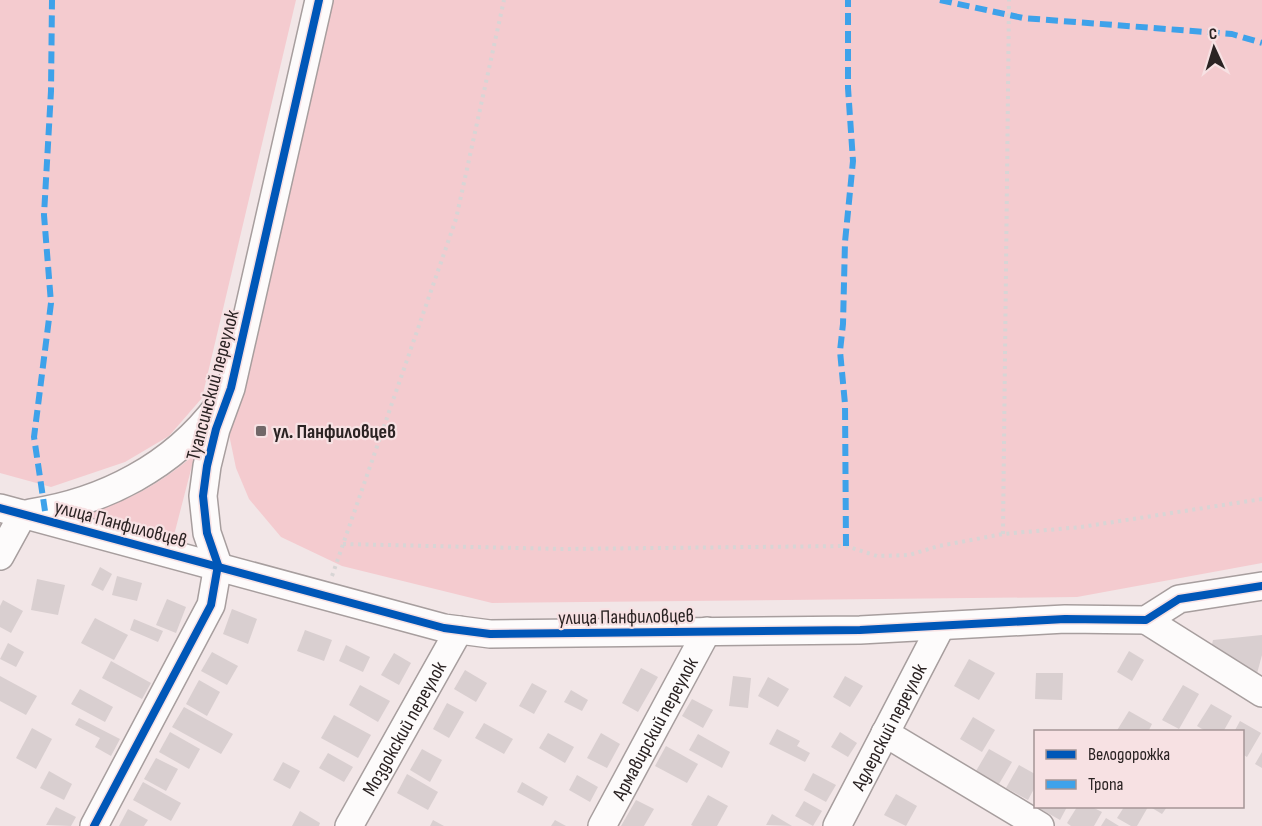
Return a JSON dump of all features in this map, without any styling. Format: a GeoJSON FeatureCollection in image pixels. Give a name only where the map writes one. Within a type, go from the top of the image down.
{"type":"FeatureCollection","features":[{"type":"Feature","properties":{"kind":"street","name":"Туапсинский переулок"},"geometry":{"type":"LineString","coordinates":[[94,826],[211,605],[218,565],[207,533],[203,496],[207,466],[231,388],[319,0]]}},
{"type":"Feature","properties":{"kind":"street"},"geometry":{"type":"LineString","coordinates":[[0,556],[11,511],[45,511],[105,493],[137,477],[167,458],[189,440],[231,388]]}},
{"type":"Feature","properties":{"kind":"street","name":"улица Панфиловцев"},"geometry":{"type":"LineString","coordinates":[[11,511],[218,565],[444,628],[490,634],[860,630],[1065,619],[1146,620]]}},
{"type":"Feature","properties":{"kind":"street"},"geometry":{"type":"LineString","coordinates":[[1262,586],[1179,599],[1146,620],[1262,693]]}},
{"type":"Feature","properties":{"kind":"street","name":"Адлерский переулок"},"geometry":{"type":"LineString","coordinates":[[837,826],[941,626]]}},
{"type":"Feature","properties":{"kind":"street","name":"Моздокский переулок"},"geometry":{"type":"LineString","coordinates":[[349,826],[459,630]]}},
{"type":"Feature","properties":{"kind":"street","name":"Армавирский переулок"},"geometry":{"type":"LineString","coordinates":[[602,826],[707,631]]}},
{"type":"Feature","properties":{"kind":"street"},"geometry":{"type":"LineString","coordinates":[[885,733],[1040,826]]}},
{"type":"Feature","properties":{"kind":"path"},"geometry":{"type":"LineString","coordinates":[[325,595],[456,219],[504,0]]}},
{"type":"Feature","properties":{"kind":"path"},"geometry":{"type":"LineString","coordinates":[[1003,534],[1009,0]]}},
{"type":"Feature","properties":{"kind":"path"},"geometry":{"type":"LineString","coordinates":[[343,544],[562,549],[846,546],[877,556],[909,555],[939,546],[1003,534],[1081,526],[1262,499]]}},
{"type":"Feature","properties":{"kind":"shaded area"},"geometry":{"type":"Polygon","coordinates":[[[0,0],[296,0],[202,398],[169,436],[125,462],[51,487],[0,473],[0,0]]]}},
{"type":"Feature","properties":{"kind":"shaded area"},"geometry":{"type":"Polygon","coordinates":[[[333,0],[1262,0],[1262,563],[1077,597],[492,603],[342,566],[281,537],[249,499],[236,468],[226,420],[333,0]]]}},
{"type":"Feature","properties":{"kind":"shaded area"},"geometry":{"type":"Polygon","coordinates":[[[195,454],[173,539],[80,515],[112,505],[141,492],[195,454]]]}},
{"type":"Feature","properties":{"kind":"building"},"geometry":{"type":"Polygon","coordinates":[[[100,567],[112,574],[103,591],[91,585],[100,567]]]}},
{"type":"Feature","properties":{"kind":"building"},"geometry":{"type":"Polygon","coordinates":[[[117,576],[142,583],[137,601],[112,595],[117,576]]]}},
{"type":"Feature","properties":{"kind":"building"},"geometry":{"type":"Polygon","coordinates":[[[37,579],[65,585],[58,615],[31,610],[37,579]]]}},
{"type":"Feature","properties":{"kind":"building"},"geometry":{"type":"Polygon","coordinates":[[[167,599],[186,607],[176,633],[156,625],[167,599]]]}},
{"type":"Feature","properties":{"kind":"building"},"geometry":{"type":"Polygon","coordinates":[[[3,600],[23,611],[11,633],[0,627],[0,606],[3,600]]]}},
{"type":"Feature","properties":{"kind":"building"},"geometry":{"type":"Polygon","coordinates":[[[232,609],[257,619],[248,644],[223,634],[232,609]]]}},
{"type":"Feature","properties":{"kind":"building"},"geometry":{"type":"Polygon","coordinates":[[[95,618],[128,635],[114,660],[81,643],[95,618]]]}},
{"type":"Feature","properties":{"kind":"building"},"geometry":{"type":"Polygon","coordinates":[[[134,619],[163,631],[158,642],[130,630],[134,619]]]}},
{"type":"Feature","properties":{"kind":"building"},"geometry":{"type":"Polygon","coordinates":[[[305,630],[332,640],[324,661],[297,651],[305,630]]]}},
{"type":"Feature","properties":{"kind":"building"},"geometry":{"type":"Polygon","coordinates":[[[1262,635],[1262,655],[1255,681],[1211,649],[1213,640],[1262,635]]]}},
{"type":"Feature","properties":{"kind":"building"},"geometry":{"type":"Polygon","coordinates":[[[8,643],[24,652],[16,667],[0,659],[8,643]]]}},
{"type":"Feature","properties":{"kind":"building"},"geometry":{"type":"Polygon","coordinates":[[[346,645],[370,657],[363,672],[339,661],[346,645]]]}},
{"type":"Feature","properties":{"kind":"building"},"geometry":{"type":"Polygon","coordinates":[[[1129,651],[1144,660],[1132,681],[1117,672],[1129,651]]]}},
{"type":"Feature","properties":{"kind":"building"},"geometry":{"type":"Polygon","coordinates":[[[212,652],[238,666],[227,685],[201,671],[212,652]]]}},
{"type":"Feature","properties":{"kind":"building"},"geometry":{"type":"Polygon","coordinates":[[[394,653],[411,663],[399,685],[381,675],[394,653]]]}},
{"type":"Feature","properties":{"kind":"building"},"geometry":{"type":"Polygon","coordinates":[[[969,659],[995,673],[979,700],[954,686],[969,659]]]}},
{"type":"Feature","properties":{"kind":"building"},"geometry":{"type":"Polygon","coordinates":[[[111,661],[151,683],[142,699],[102,678],[111,661]]]}},
{"type":"Feature","properties":{"kind":"building"},"geometry":{"type":"Polygon","coordinates":[[[641,668],[658,677],[638,712],[622,703],[641,668]]]}},
{"type":"Feature","properties":{"kind":"building"},"geometry":{"type":"Polygon","coordinates":[[[465,670],[487,683],[476,702],[454,689],[465,670]]]}},
{"type":"Feature","properties":{"kind":"building"},"geometry":{"type":"Polygon","coordinates":[[[1036,673],[1063,673],[1062,700],[1035,699],[1036,673]]]}},
{"type":"Feature","properties":{"kind":"building"},"geometry":{"type":"Polygon","coordinates":[[[0,676],[37,696],[26,715],[0,701],[0,676]]]}},
{"type":"Feature","properties":{"kind":"building"},"geometry":{"type":"Polygon","coordinates":[[[733,676],[751,678],[748,708],[729,706],[733,676]]]}},
{"type":"Feature","properties":{"kind":"building"},"geometry":{"type":"Polygon","coordinates":[[[845,676],[863,686],[850,707],[833,697],[845,676]]]}},
{"type":"Feature","properties":{"kind":"building"},"geometry":{"type":"Polygon","coordinates":[[[768,677],[789,689],[778,707],[758,696],[768,677]]]}},
{"type":"Feature","properties":{"kind":"building"},"geometry":{"type":"Polygon","coordinates":[[[199,680],[220,692],[207,716],[186,704],[199,680]]]}},
{"type":"Feature","properties":{"kind":"building"},"geometry":{"type":"Polygon","coordinates":[[[532,683],[547,691],[534,714],[519,706],[532,683]]]}},
{"type":"Feature","properties":{"kind":"building"},"geometry":{"type":"Polygon","coordinates":[[[360,685],[390,701],[378,722],[349,705],[360,685]]]}},
{"type":"Feature","properties":{"kind":"building"},"geometry":{"type":"Polygon","coordinates":[[[1183,685],[1199,694],[1179,729],[1162,720],[1183,685]]]}},
{"type":"Feature","properties":{"kind":"building"},"geometry":{"type":"Polygon","coordinates":[[[80,689],[113,707],[105,722],[71,704],[80,689]]]}},
{"type":"Feature","properties":{"kind":"building"},"geometry":{"type":"Polygon","coordinates":[[[571,690],[588,700],[582,711],[564,702],[571,690]]]}},
{"type":"Feature","properties":{"kind":"building"},"geometry":{"type":"Polygon","coordinates":[[[692,699],[713,710],[703,728],[682,716],[692,699]]]}},
{"type":"Feature","properties":{"kind":"building"},"geometry":{"type":"Polygon","coordinates":[[[447,703],[464,712],[449,738],[433,729],[447,703]]]}},
{"type":"Feature","properties":{"kind":"building"},"geometry":{"type":"Polygon","coordinates":[[[1211,704],[1232,716],[1224,730],[1204,730],[1197,726],[1211,704]]]}},
{"type":"Feature","properties":{"kind":"building"},"geometry":{"type":"Polygon","coordinates":[[[184,707],[233,734],[221,754],[172,727],[184,707]]]}},
{"type":"Feature","properties":{"kind":"building"},"geometry":{"type":"Polygon","coordinates":[[[1129,711],[1152,724],[1149,730],[1117,730],[1129,711]]]}},
{"type":"Feature","properties":{"kind":"building"},"geometry":{"type":"Polygon","coordinates":[[[334,715],[371,735],[358,758],[321,738],[334,715]]]}},
{"type":"Feature","properties":{"kind":"building"},"geometry":{"type":"Polygon","coordinates":[[[973,717],[995,730],[982,752],[960,739],[973,717]]]}},
{"type":"Feature","properties":{"kind":"building"},"geometry":{"type":"Polygon","coordinates":[[[79,718],[120,739],[111,756],[95,747],[100,738],[75,725],[79,718]]]}},
{"type":"Feature","properties":{"kind":"building"},"geometry":{"type":"Polygon","coordinates":[[[1240,721],[1261,733],[1247,757],[1244,755],[1244,730],[1235,730],[1240,721]]]}},
{"type":"Feature","properties":{"kind":"building"},"geometry":{"type":"Polygon","coordinates":[[[484,723],[513,739],[504,754],[475,738],[484,723]]]}},
{"type":"Feature","properties":{"kind":"building"},"geometry":{"type":"Polygon","coordinates":[[[32,728],[52,739],[36,769],[16,758],[32,728]]]}},
{"type":"Feature","properties":{"kind":"building"},"geometry":{"type":"Polygon","coordinates":[[[777,729],[800,741],[797,746],[810,753],[805,762],[769,744],[777,729]]]}},
{"type":"Feature","properties":{"kind":"building"},"geometry":{"type":"Polygon","coordinates":[[[170,732],[200,749],[189,769],[159,752],[170,732]]]}},
{"type":"Feature","properties":{"kind":"building"},"geometry":{"type":"Polygon","coordinates":[[[840,732],[857,743],[848,757],[831,747],[840,732]]]}},
{"type":"Feature","properties":{"kind":"building"},"geometry":{"type":"Polygon","coordinates":[[[548,733],[574,747],[565,763],[539,748],[548,733]]]}},
{"type":"Feature","properties":{"kind":"building"},"geometry":{"type":"Polygon","coordinates":[[[601,733],[620,744],[607,768],[587,758],[601,733]]]}},
{"type":"Feature","properties":{"kind":"building"},"geometry":{"type":"Polygon","coordinates":[[[698,734],[730,752],[722,768],[689,750],[698,734]]]}},
{"type":"Feature","properties":{"kind":"building"},"geometry":{"type":"Polygon","coordinates":[[[666,746],[698,764],[687,783],[655,766],[666,746]]]}},
{"type":"Feature","properties":{"kind":"building"},"geometry":{"type":"Polygon","coordinates":[[[422,749],[442,760],[430,782],[410,770],[422,749]]]}},
{"type":"Feature","properties":{"kind":"building"},"geometry":{"type":"Polygon","coordinates":[[[989,749],[1012,762],[999,784],[976,771],[989,749]]]}},
{"type":"Feature","properties":{"kind":"building"},"geometry":{"type":"Polygon","coordinates":[[[1262,752],[1262,768],[1255,764],[1262,752]]]}},
{"type":"Feature","properties":{"kind":"building"},"geometry":{"type":"Polygon","coordinates":[[[328,753],[353,767],[344,782],[319,768],[328,753]]]}},
{"type":"Feature","properties":{"kind":"building"},"geometry":{"type":"Polygon","coordinates":[[[156,758],[178,769],[166,791],[144,779],[156,758]]]}},
{"type":"Feature","properties":{"kind":"building"},"geometry":{"type":"Polygon","coordinates":[[[283,762],[300,771],[290,789],[273,780],[283,762]]]}},
{"type":"Feature","properties":{"kind":"building"},"geometry":{"type":"Polygon","coordinates":[[[1019,765],[1034,773],[1034,789],[1028,800],[1006,788],[1019,765]]]}},
{"type":"Feature","properties":{"kind":"building"},"geometry":{"type":"Polygon","coordinates":[[[49,771],[72,784],[64,800],[40,788],[49,771]]]}},
{"type":"Feature","properties":{"kind":"building"},"geometry":{"type":"Polygon","coordinates":[[[813,773],[836,785],[826,802],[804,790],[813,773]]]}},
{"type":"Feature","properties":{"kind":"building"},"geometry":{"type":"Polygon","coordinates":[[[407,774],[438,792],[428,810],[397,793],[407,774]]]}},
{"type":"Feature","properties":{"kind":"building"},"geometry":{"type":"Polygon","coordinates":[[[577,775],[598,787],[590,802],[569,790],[577,775]]]}},
{"type":"Feature","properties":{"kind":"building"},"geometry":{"type":"Polygon","coordinates":[[[143,782],[181,803],[171,821],[133,800],[143,782]]]}},
{"type":"Feature","properties":{"kind":"building"},"geometry":{"type":"Polygon","coordinates":[[[522,782],[548,797],[543,806],[517,792],[522,782]]]}},
{"type":"Feature","properties":{"kind":"building"},"geometry":{"type":"Polygon","coordinates":[[[896,794],[917,806],[906,826],[884,815],[896,794]]]}},
{"type":"Feature","properties":{"kind":"building"},"geometry":{"type":"Polygon","coordinates":[[[708,795],[728,806],[717,826],[691,825],[708,795]]]}},
{"type":"Feature","properties":{"kind":"building"},"geometry":{"type":"Polygon","coordinates":[[[636,800],[654,809],[644,826],[621,826],[636,800]]]}},
{"type":"Feature","properties":{"kind":"building"},"geometry":{"type":"Polygon","coordinates":[[[804,801],[822,811],[813,826],[795,816],[804,801]]]}},
{"type":"Feature","properties":{"kind":"building"},"geometry":{"type":"Polygon","coordinates":[[[56,807],[76,817],[71,826],[46,825],[56,807]]]}},
{"type":"Feature","properties":{"kind":"building"},"geometry":{"type":"Polygon","coordinates":[[[1039,808],[1066,808],[1060,820],[1039,808]]]}},
{"type":"Feature","properties":{"kind":"building"},"geometry":{"type":"Polygon","coordinates":[[[1076,808],[1094,808],[1102,812],[1094,826],[1071,826],[1067,823],[1076,808]]]}},
{"type":"Feature","properties":{"kind":"building"},"geometry":{"type":"Polygon","coordinates":[[[1123,808],[1147,808],[1137,826],[1131,826],[1117,818],[1123,808]]]}},
{"type":"Feature","properties":{"kind":"building"},"geometry":{"type":"Polygon","coordinates":[[[1152,808],[1166,808],[1162,814],[1152,808]]]}},
{"type":"Feature","properties":{"kind":"building"},"geometry":{"type":"Polygon","coordinates":[[[128,809],[148,820],[144,826],[119,826],[128,809]]]}},
{"type":"Feature","properties":{"kind":"building"},"geometry":{"type":"Polygon","coordinates":[[[300,811],[320,823],[319,826],[292,826],[300,811]]]}},
{"type":"Feature","properties":{"kind":"building"},"geometry":{"type":"Polygon","coordinates":[[[772,814],[792,826],[766,825],[772,814]]]}},
{"type":"Feature","properties":{"kind":"building"},"geometry":{"type":"Polygon","coordinates":[[[1106,818],[1119,826],[1101,826],[1106,818]]]}},
{"type":"Feature","properties":{"kind":"building"},"geometry":{"type":"Polygon","coordinates":[[[433,820],[444,826],[430,826],[433,820]]]}},
{"type":"Feature","properties":{"kind":"building"},"geometry":{"type":"Polygon","coordinates":[[[555,820],[566,826],[551,826],[555,820]]]}},
{"type":"Feature","properties":{"kind":"marked path"},"geometry":{"type":"LineString","coordinates":[[45,511],[34,437],[51,303],[44,215],[51,91],[52,0]]}},
{"type":"Feature","properties":{"kind":"marked path"},"geometry":{"type":"LineString","coordinates":[[846,546],[845,404],[840,351],[845,242],[853,161],[848,88],[848,0]]}},
{"type":"Feature","properties":{"kind":"marked path"},"geometry":{"type":"LineString","coordinates":[[940,0],[1023,18],[1232,34],[1262,43]]}},
{"type":"Feature","properties":{"kind":"cycle path"},"geometry":{"type":"LineString","coordinates":[[94,826],[211,605],[218,565],[207,533],[203,496],[207,466],[216,429],[231,388],[319,0]]}},
{"type":"Feature","properties":{"kind":"cycle path"},"geometry":{"type":"LineString","coordinates":[[0,508],[444,628],[490,634],[860,630],[1065,619],[1146,620],[1179,599],[1262,586]]}},
{"type":"Feature","properties":{"kind":"place","name":"ул. Панфиловцев"},"geometry":{"type":"Point","coordinates":[261,431]}}]}
